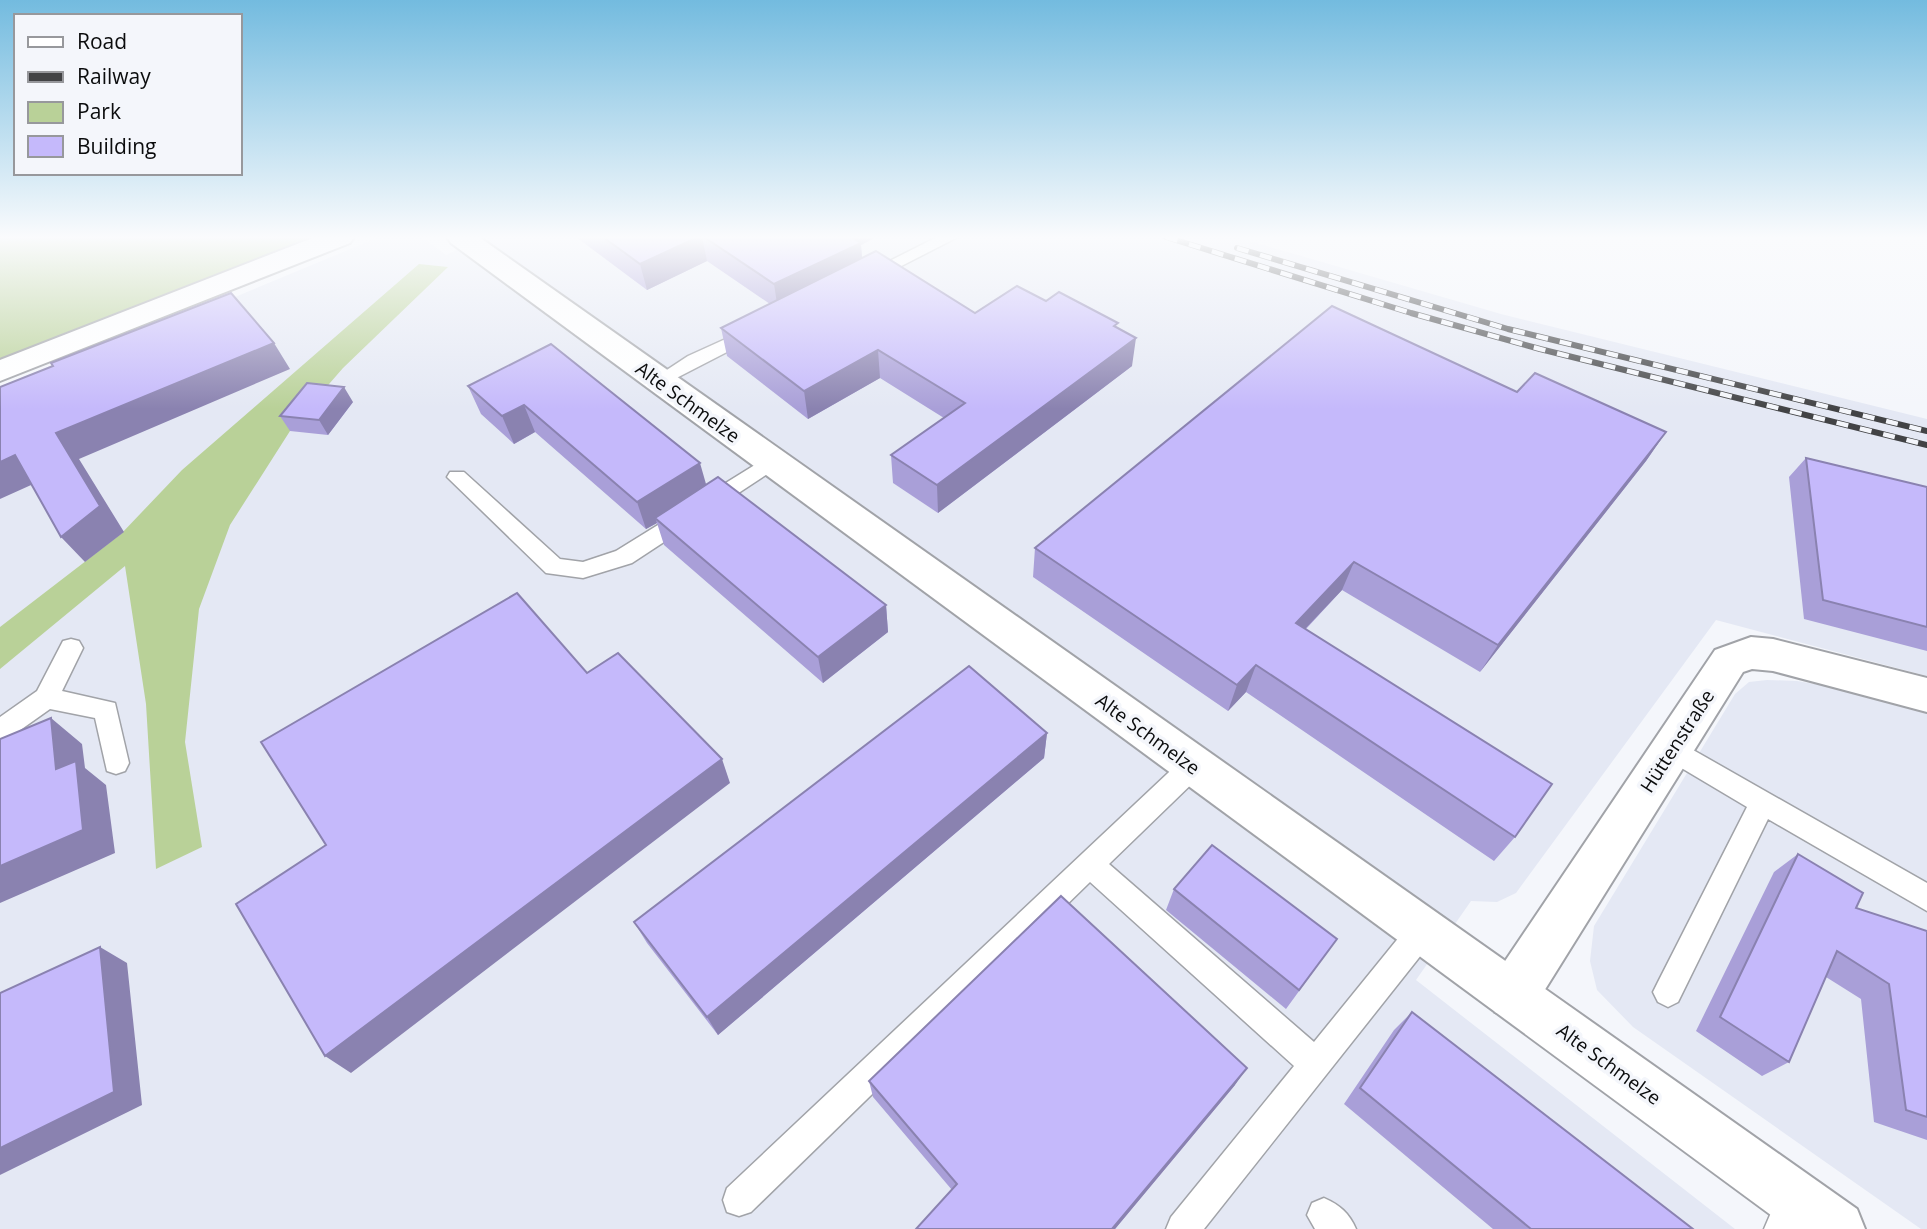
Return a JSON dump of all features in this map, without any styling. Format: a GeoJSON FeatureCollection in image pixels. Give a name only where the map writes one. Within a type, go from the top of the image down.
{"type":"FeatureCollection","features":[{"type":"Feature","properties":{"kind":"street"},"geometry":{"type":"LineString","coordinates":[[0,371],[194,294]]}},
{"type":"Feature","properties":{"kind":"street","name":"Alte Schmelze"},"geometry":{"type":"LineString","coordinates":[[539,294],[1513,994],[1788,1214],[1837,1229]]}},
{"type":"Feature","properties":{"kind":"street","name":"Hüttenstraße"},"geometry":{"type":"LineString","coordinates":[[1513,994],[1729,661],[1751,653],[1773,655],[1927,695]]}},
{"type":"Feature","properties":{"kind":"lane"},"geometry":{"type":"LineString","coordinates":[[659,382],[694,360],[767,325]]}},
{"type":"Feature","properties":{"kind":"lane"},"geometry":{"type":"LineString","coordinates":[[457,477],[555,567],[583,570],[624,557],[771,462]]}},
{"type":"Feature","properties":{"kind":"lane"},"geometry":{"type":"LineString","coordinates":[[0,731],[46,698],[71,648]]}},
{"type":"Feature","properties":{"kind":"lane"},"geometry":{"type":"LineString","coordinates":[[46,698],[106,710],[116,763]]}},
{"type":"Feature","properties":{"kind":"lane"},"geometry":{"type":"LineString","coordinates":[[1672,749],[1927,898]]}},
{"type":"Feature","properties":{"kind":"lane"},"geometry":{"type":"LineString","coordinates":[[738,1200],[1193,766]]}},
{"type":"Feature","properties":{"kind":"lane"},"geometry":{"type":"LineString","coordinates":[[1668,992],[1763,802]]}},
{"type":"Feature","properties":{"kind":"lane"},"geometry":{"type":"LineString","coordinates":[[1089,864],[1315,1064]]}},
{"type":"Feature","properties":{"kind":"lane"},"geometry":{"type":"LineString","coordinates":[[1183,1229],[1423,930]]}},
{"type":"Feature","properties":{"kind":"shaded area"},"geometry":{"type":"Polygon","coordinates":[[[241,294],[1433,294],[1501,314],[1927,419],[1927,676],[1716,620],[1516,893],[1497,902],[1471,901],[1416,980],[1735,1229],[0,1229],[0,395],[241,294]]]}},
{"type":"Feature","properties":{"kind":"shaded area"},"geometry":{"type":"Polygon","coordinates":[[[1797,681],[1832,687],[1927,712],[1927,1229],[1921,1229],[1633,1027],[1597,990],[1590,961],[1594,926],[1735,694],[1749,682],[1797,681]]]}},
{"type":"Feature","properties":{"kind":"green space"},"geometry":{"type":"Polygon","coordinates":[[[0,294],[168,294],[0,362],[0,294]]]}},
{"type":"Feature","properties":{"kind":"green space"},"geometry":{"type":"Polygon","coordinates":[[[384,294],[420,294],[343,368],[316,399],[290,431],[230,525],[199,609],[185,742],[202,847],[156,869],[146,704],[125,566],[0,669],[0,627],[121,534],[182,470],[384,294]]]}},
{"type":"Feature","properties":{"kind":"building"},"geometry":{"type":"Polygon","coordinates":[[[228,294],[232,294],[274,343],[56,433],[100,506],[61,537],[15,455],[0,462],[0,387],[53,366],[51,363],[228,294]]]}},
{"type":"Feature","properties":{"kind":"building"},"geometry":{"type":"Polygon","coordinates":[[[789,294],[945,294],[975,313],[1004,294],[1033,294],[1046,301],[1056,294],[1063,294],[1118,323],[1114,326],[1136,338],[937,485],[891,455],[965,403],[878,350],[804,391],[721,328],[789,294]]]}},
{"type":"Feature","properties":{"kind":"building"},"geometry":{"type":"Polygon","coordinates":[[[1332,306],[1517,392],[1535,373],[1666,432],[1498,645],[1354,562],[1296,623],[1552,784],[1515,837],[1256,665],[1237,685],[1035,548],[1332,306]]]}},
{"type":"Feature","properties":{"kind":"building"},"geometry":{"type":"Polygon","coordinates":[[[551,344],[700,463],[637,502],[524,405],[502,416],[468,386],[551,344]]]}},
{"type":"Feature","properties":{"kind":"building"},"geometry":{"type":"Polygon","coordinates":[[[307,383],[344,387],[319,420],[280,416],[307,383]]]}},
{"type":"Feature","properties":{"kind":"building"},"geometry":{"type":"Polygon","coordinates":[[[1806,458],[1927,487],[1927,627],[1823,600],[1806,458]]]}},
{"type":"Feature","properties":{"kind":"building"},"geometry":{"type":"Polygon","coordinates":[[[718,477],[886,605],[818,657],[655,518],[718,477]]]}},
{"type":"Feature","properties":{"kind":"building"},"geometry":{"type":"Polygon","coordinates":[[[517,593],[587,673],[618,653],[722,759],[325,1056],[236,904],[326,845],[261,742],[517,593]]]}},
{"type":"Feature","properties":{"kind":"building"},"geometry":{"type":"Polygon","coordinates":[[[969,666],[1047,733],[707,1017],[634,922],[969,666]]]}},
{"type":"Feature","properties":{"kind":"building"},"geometry":{"type":"Polygon","coordinates":[[[51,718],[56,769],[76,761],[83,830],[0,866],[0,739],[51,718]]]}},
{"type":"Feature","properties":{"kind":"building"},"geometry":{"type":"Polygon","coordinates":[[[1212,845],[1337,939],[1299,990],[1174,889],[1212,845]]]}},
{"type":"Feature","properties":{"kind":"building"},"geometry":{"type":"Polygon","coordinates":[[[1798,854],[1863,893],[1856,908],[1927,931],[1927,1117],[1906,1110],[1889,984],[1837,951],[1789,1062],[1720,1017],[1798,854]]]}},
{"type":"Feature","properties":{"kind":"building"},"geometry":{"type":"Polygon","coordinates":[[[1061,896],[1247,1068],[1112,1229],[916,1229],[957,1184],[869,1081],[1061,896]]]}},
{"type":"Feature","properties":{"kind":"building"},"geometry":{"type":"Polygon","coordinates":[[[100,947],[114,1092],[0,1148],[0,993],[100,947]]]}},
{"type":"Feature","properties":{"kind":"building"},"geometry":{"type":"Polygon","coordinates":[[[1412,1012],[1693,1229],[1531,1229],[1360,1088],[1412,1012]]]}},
{"type":"Feature","properties":{"kind":"railway"},"geometry":{"type":"LineString","coordinates":[[1351,294],[1540,349],[1927,445]]}},
{"type":"Feature","properties":{"kind":"railway"},"geometry":{"type":"LineString","coordinates":[[1392,294],[1508,329],[1927,431]]}}]}
